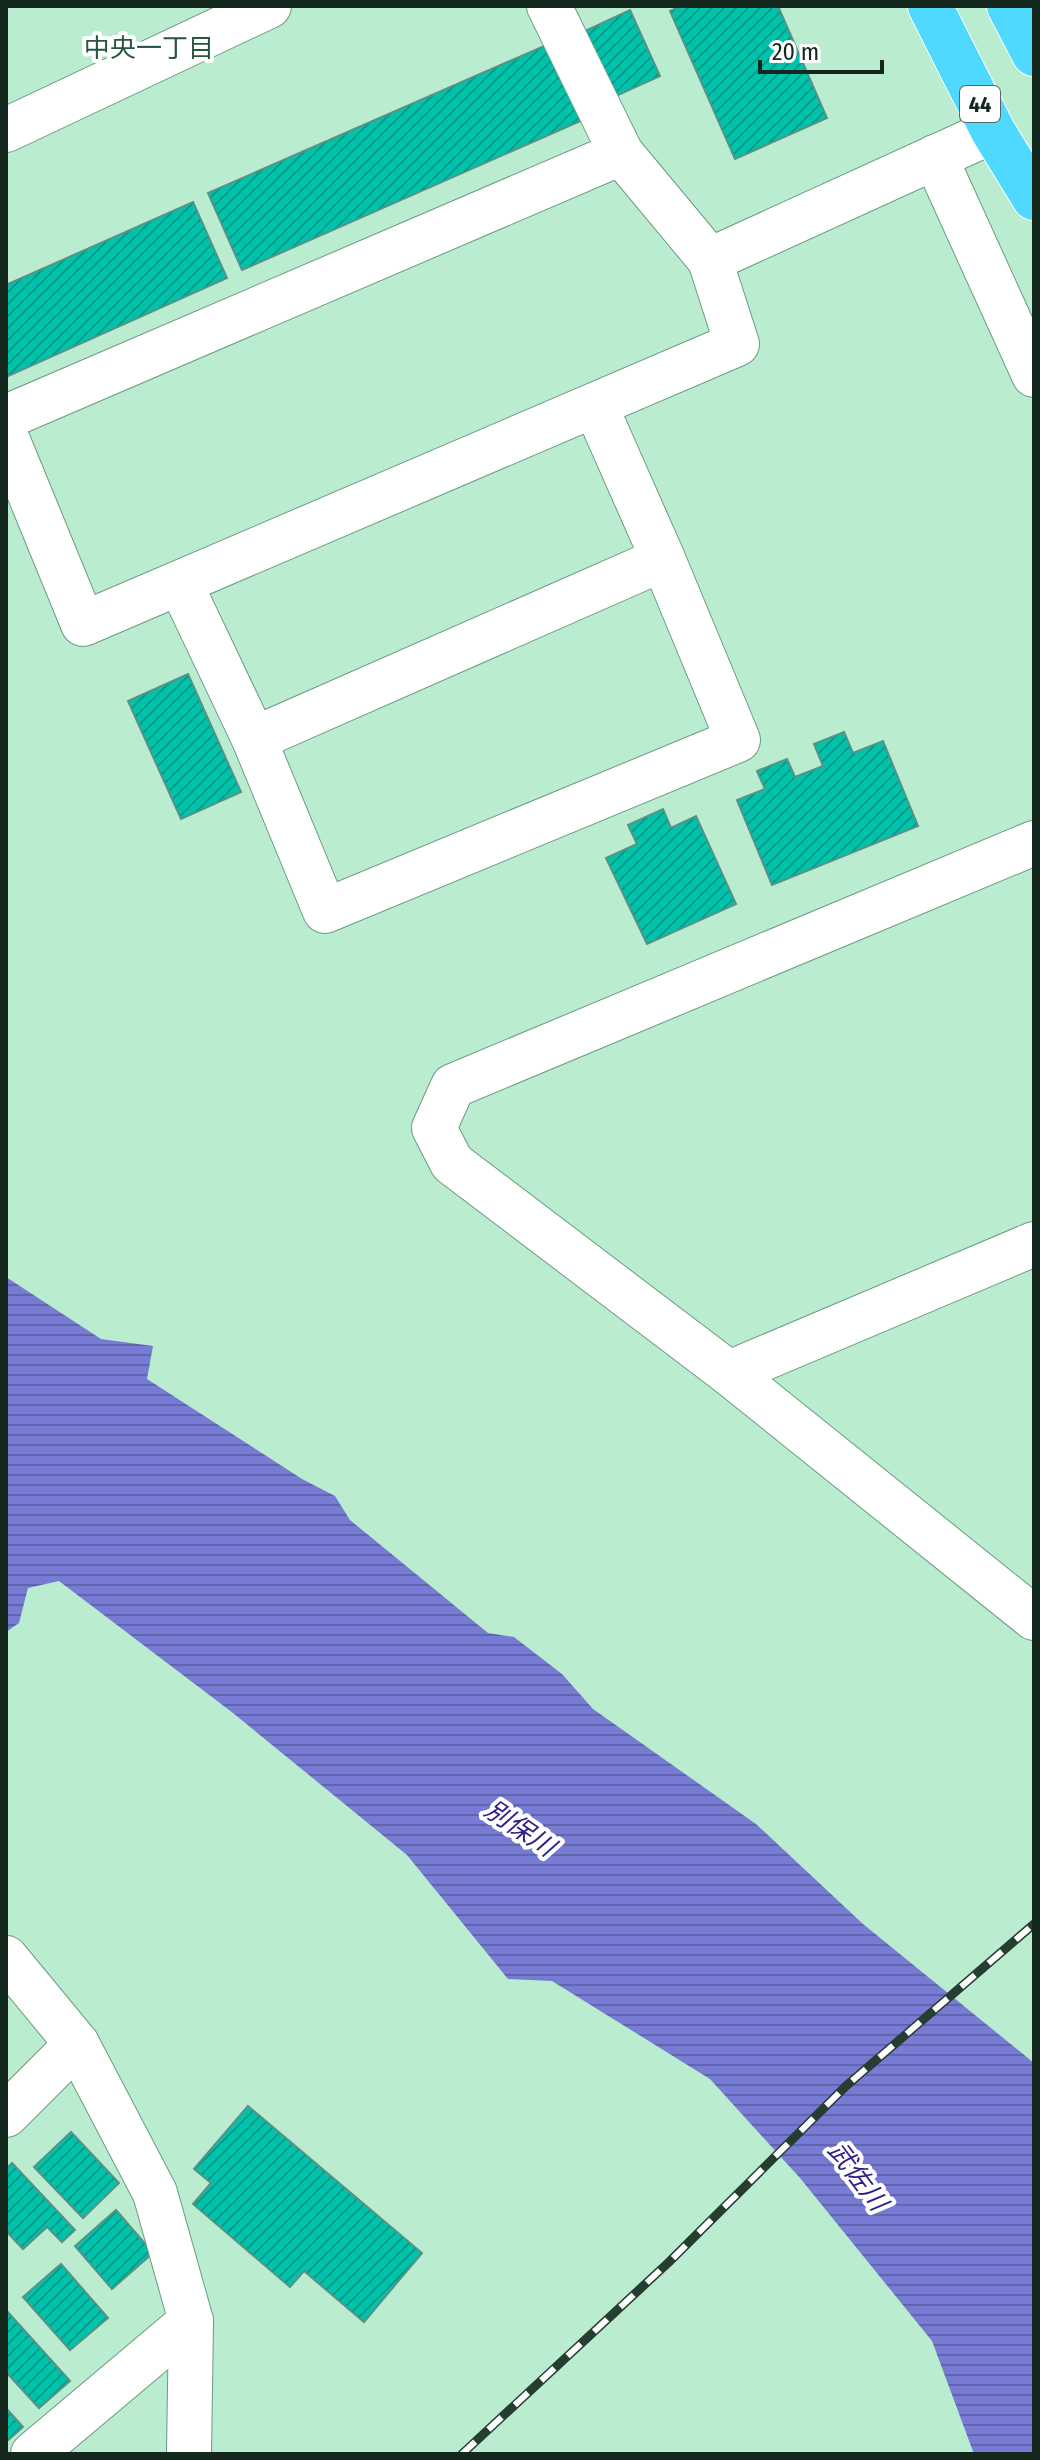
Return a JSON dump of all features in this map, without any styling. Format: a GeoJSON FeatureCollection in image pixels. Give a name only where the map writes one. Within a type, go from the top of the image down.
{"type":"FeatureCollection","features":[{"type":"Feature","properties":{"kind":"highway","name":"44"},"geometry":{"type":"LineString","coordinates":[[930,6],[993,131],[1034,198]]}},
{"type":"Feature","properties":{"kind":"highway"},"geometry":{"type":"LineString","coordinates":[[1009,6],[1034,54]]}},
{"type":"Feature","properties":{"kind":"street"},"geometry":{"type":"LineString","coordinates":[[6,130],[269,6]]}},
{"type":"Feature","properties":{"kind":"street"},"geometry":{"type":"LineString","coordinates":[[6,436],[83,624],[737,344],[710,260],[621,153],[549,6]]}},
{"type":"Feature","properties":{"kind":"street"},"geometry":{"type":"LineString","coordinates":[[710,260],[993,131]]}},
{"type":"Feature","properties":{"kind":"street"},"geometry":{"type":"LineString","coordinates":[[6,417],[621,153]]}},
{"type":"Feature","properties":{"kind":"street"},"geometry":{"type":"LineString","coordinates":[[935,157],[1034,375]]}},
{"type":"Feature","properties":{"kind":"street"},"geometry":{"type":"LineString","coordinates":[[180,583],[254,739],[325,911],[738,740],[595,405]]}},
{"type":"Feature","properties":{"kind":"street"},"geometry":{"type":"LineString","coordinates":[[254,739],[663,559]]}},
{"type":"Feature","properties":{"kind":"street"},"geometry":{"type":"LineString","coordinates":[[1034,843],[453,1086],[434,1128],[452,1163],[729,1373],[1034,1618]]}},
{"type":"Feature","properties":{"kind":"street"},"geometry":{"type":"LineString","coordinates":[[729,1373],[1034,1244]]}},
{"type":"Feature","properties":{"kind":"street"},"geometry":{"type":"LineString","coordinates":[[6,1958],[77,2044],[155,2193],[191,2321],[189,2454]]}},
{"type":"Feature","properties":{"kind":"street"},"geometry":{"type":"LineString","coordinates":[[6,2115],[77,2044]]}},
{"type":"Feature","properties":{"kind":"street"},"geometry":{"type":"LineString","coordinates":[[33,2454],[191,2321]]}},
{"type":"Feature","properties":{"kind":"water"},"geometry":{"type":"Polygon","coordinates":[[[6,1277],[101,1339],[153,1346],[147,1379],[302,1479],[335,1496],[350,1520],[488,1633],[514,1637],[562,1674],[593,1709],[756,1824],[863,1924],[1034,2063],[1034,2454],[974,2454],[932,2341],[800,2178],[710,2079],[552,1981],[508,1979],[407,1855],[233,1713],[59,1581],[28,1588],[19,1623],[6,1632],[6,1277]]]}},
{"type":"Feature","properties":{"kind":"building"},"geometry":{"type":"Polygon","coordinates":[[[681,6],[778,6],[827,118],[735,159],[670,11],[681,6]]]}},
{"type":"Feature","properties":{"kind":"building"},"geometry":{"type":"Polygon","coordinates":[[[630,10],[660,76],[616,96],[585,31],[630,10]]]}},
{"type":"Feature","properties":{"kind":"building"},"geometry":{"type":"Polygon","coordinates":[[[551,43],[585,119],[242,270],[208,193],[551,43]]]}},
{"type":"Feature","properties":{"kind":"building"},"geometry":{"type":"Polygon","coordinates":[[[193,202],[227,278],[6,377],[6,285],[193,202]]]}},
{"type":"Feature","properties":{"kind":"building"},"geometry":{"type":"Polygon","coordinates":[[[188,674],[241,792],[181,819],[128,701],[188,674]]]}},
{"type":"Feature","properties":{"kind":"building"},"geometry":{"type":"Polygon","coordinates":[[[844,732],[853,753],[883,741],[918,826],[772,885],[737,800],[765,789],[757,771],[787,759],[795,777],[823,766],[814,744],[844,732]]]}},
{"type":"Feature","properties":{"kind":"building"},"geometry":{"type":"Polygon","coordinates":[[[663,809],[671,828],[696,816],[736,904],[647,944],[606,858],[637,844],[628,825],[663,809]]]}},
{"type":"Feature","properties":{"kind":"building"},"geometry":{"type":"Polygon","coordinates":[[[248,2106],[422,2253],[364,2322],[304,2271],[290,2287],[193,2204],[211,2183],[194,2169],[248,2106]]]}},
{"type":"Feature","properties":{"kind":"building"},"geometry":{"type":"Polygon","coordinates":[[[71,2132],[119,2183],[83,2218],[34,2167],[71,2132]]]}},
{"type":"Feature","properties":{"kind":"building"},"geometry":{"type":"Polygon","coordinates":[[[12,2163],[75,2230],[62,2242],[47,2227],[23,2249],[6,2231],[6,2169],[12,2163]]]}},
{"type":"Feature","properties":{"kind":"building"},"geometry":{"type":"Polygon","coordinates":[[[116,2210],[153,2253],[112,2289],[75,2246],[116,2210]]]}},
{"type":"Feature","properties":{"kind":"building"},"geometry":{"type":"Polygon","coordinates":[[[61,2264],[108,2318],[70,2350],[23,2297],[61,2264]]]}},
{"type":"Feature","properties":{"kind":"building"},"geometry":{"type":"Polygon","coordinates":[[[6,2310],[70,2381],[39,2408],[6,2372],[6,2310]]]}},
{"type":"Feature","properties":{"kind":"building"},"geometry":{"type":"Polygon","coordinates":[[[6,2408],[23,2427],[6,2442],[6,2408]]]}},
{"type":"Feature","properties":{"kind":"railway"},"geometry":{"type":"LineString","coordinates":[[462,2454],[669,2262],[846,2086],[1034,1924]]}},
{"type":"Feature","properties":{"kind":"district","name":"中央一丁目"},"geometry":{"type":"Point","coordinates":[149,48]}},
{"type":"Feature","properties":{"kind":"water label","name":"別保川"},"geometry":{"type":"Point","coordinates":[520,1828]}},
{"type":"Feature","properties":{"kind":"water label","name":"武佐川"},"geometry":{"type":"Point","coordinates":[858,2176]}}]}
